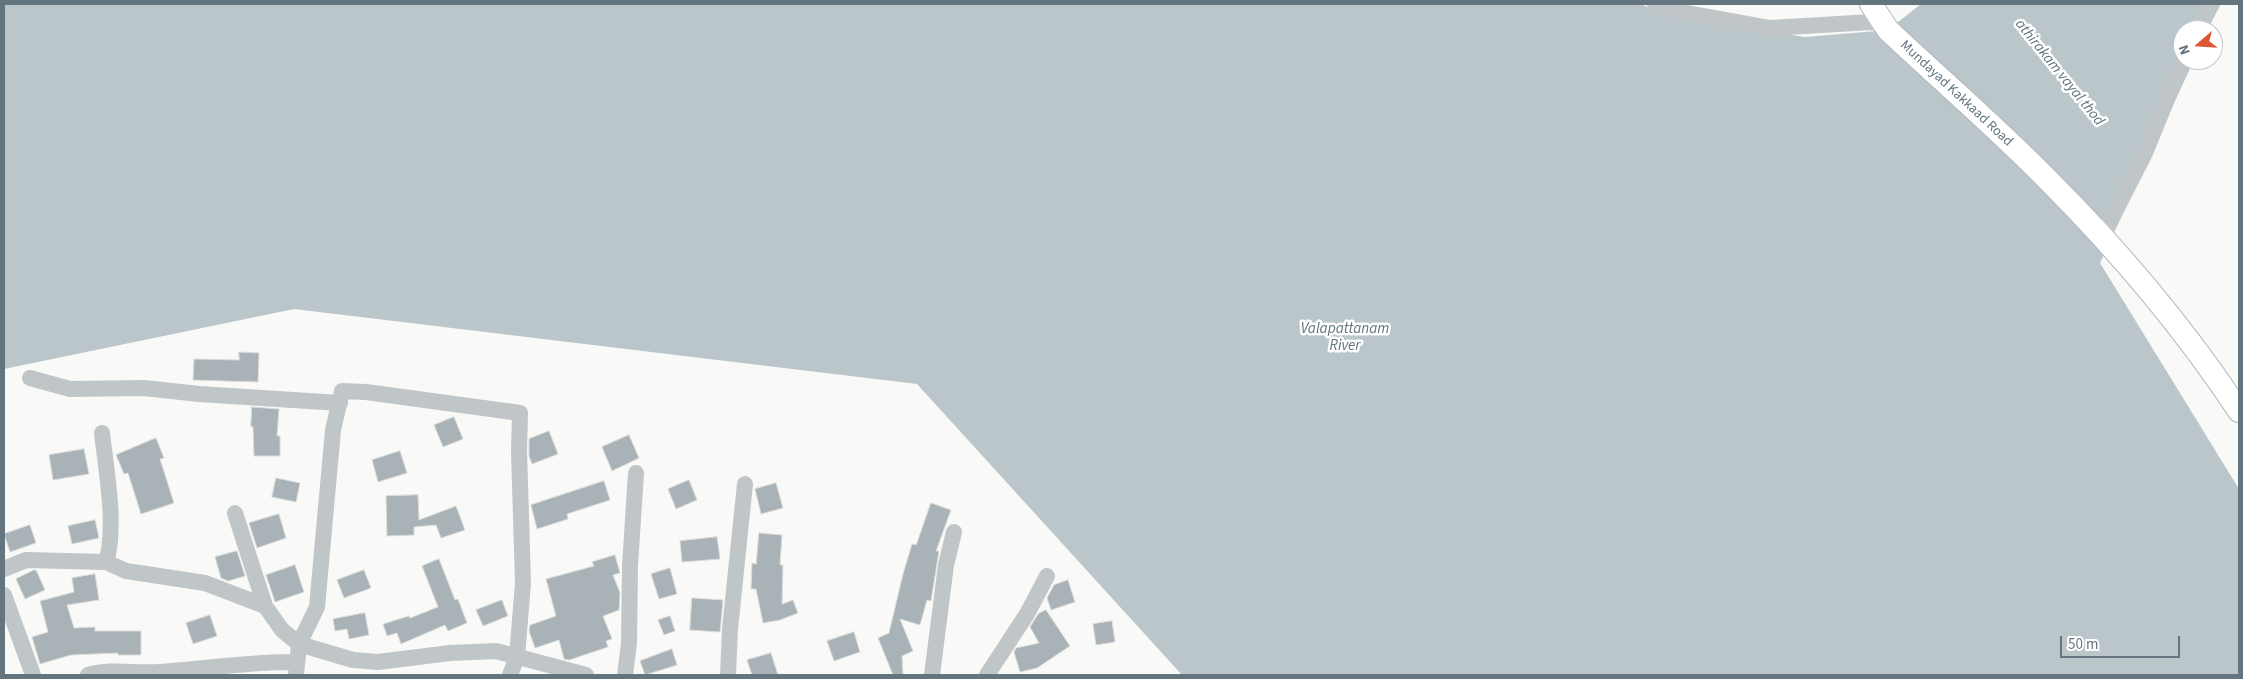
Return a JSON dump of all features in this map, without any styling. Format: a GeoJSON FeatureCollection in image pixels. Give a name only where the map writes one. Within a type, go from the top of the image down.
{"type":"FeatureCollection","features":[{"type":"Feature","properties":{"kind":"main road","name":"Mundayad Kakkaad Road"},"geometry":{"type":"LineString","coordinates":[[1871,4],[1882,24],[2048,180],[2119,254],[2203,358],[2239,411]]}},
{"type":"Feature","properties":{"kind":"street"},"geometry":{"type":"LineString","coordinates":[[1655,4],[1671,10],[1770,28],[1872,22],[1882,24]]}},
{"type":"Feature","properties":{"kind":"street"},"geometry":{"type":"LineString","coordinates":[[2203,20],[2212,4]]}},
{"type":"Feature","properties":{"kind":"street"},"geometry":{"type":"LineString","coordinates":[[2102,237],[2145,153],[2179,70]]}},
{"type":"Feature","properties":{"kind":"street"},"geometry":{"type":"LineString","coordinates":[[30,378],[70,390],[144,388],[199,394],[340,403]]}},
{"type":"Feature","properties":{"kind":"street"},"geometry":{"type":"LineString","coordinates":[[96,674],[216,668],[264,661],[296,668],[299,644],[317,607],[334,430],[342,391],[366,392],[520,414],[519,451],[523,583],[517,656],[510,675]]}},
{"type":"Feature","properties":{"kind":"street"},"geometry":{"type":"LineString","coordinates":[[102,433],[108,494],[110,551],[106,562]]}},
{"type":"Feature","properties":{"kind":"street"},"geometry":{"type":"LineString","coordinates":[[625,675],[629,643],[630,566],[636,473]]}},
{"type":"Feature","properties":{"kind":"street"},"geometry":{"type":"LineString","coordinates":[[728,675],[733,599],[745,484]]}},
{"type":"Feature","properties":{"kind":"street"},"geometry":{"type":"LineString","coordinates":[[235,513],[265,606],[282,630],[299,644],[353,660],[378,662],[450,653],[496,651],[586,675]]}},
{"type":"Feature","properties":{"kind":"street"},"geometry":{"type":"LineString","coordinates":[[932,675],[945,572],[954,532]]}},
{"type":"Feature","properties":{"kind":"street"},"geometry":{"type":"LineString","coordinates":[[4,569],[26,560],[106,562],[126,571],[205,583],[265,606]]}},
{"type":"Feature","properties":{"kind":"street"},"geometry":{"type":"LineString","coordinates":[[987,675],[1027,614],[1047,576]]}},
{"type":"Feature","properties":{"kind":"street"},"geometry":{"type":"LineString","coordinates":[[4,595],[33,675]]}},
{"type":"Feature","properties":{"kind":"water","name":"Valapattanam River"},"geometry":{"type":"Polygon","coordinates":[[[4,4],[1641,4],[1663,15],[1805,37],[1888,30],[1921,4],[2220,4],[2213,20],[2173,20],[2173,70],[2189,70],[2100,263],[2239,489],[2239,675],[1182,675],[917,384],[294,309],[4,369],[4,4]]]}},
{"type":"Feature","properties":{"kind":"building"},"geometry":{"type":"Polygon","coordinates":[[[239,352],[259,353],[258,382],[193,380],[194,359],[239,360],[239,352]]]}},
{"type":"Feature","properties":{"kind":"building"},"geometry":{"type":"Polygon","coordinates":[[[252,407],[279,409],[277,436],[280,436],[280,456],[254,456],[253,427],[251,426],[252,407]]]}},
{"type":"Feature","properties":{"kind":"building"},"geometry":{"type":"Polygon","coordinates":[[[454,417],[463,439],[443,447],[434,425],[454,417]]]}},
{"type":"Feature","properties":{"kind":"building"},"geometry":{"type":"Polygon","coordinates":[[[549,431],[558,454],[532,464],[529,456],[529,439],[549,431]]]}},
{"type":"Feature","properties":{"kind":"building"},"geometry":{"type":"Polygon","coordinates":[[[629,435],[639,458],[612,471],[602,447],[629,435]]]}},
{"type":"Feature","properties":{"kind":"building"},"geometry":{"type":"Polygon","coordinates":[[[156,438],[164,458],[160,459],[174,503],[141,514],[128,473],[124,474],[116,455],[156,438]]]}},
{"type":"Feature","properties":{"kind":"building"},"geometry":{"type":"Polygon","coordinates":[[[84,449],[89,474],[53,480],[49,455],[84,449]]]}},
{"type":"Feature","properties":{"kind":"building"},"geometry":{"type":"Polygon","coordinates":[[[400,451],[407,473],[378,482],[372,460],[400,451]]]}},
{"type":"Feature","properties":{"kind":"building"},"geometry":{"type":"Polygon","coordinates":[[[276,478],[300,483],[296,502],[272,497],[276,478]]]}},
{"type":"Feature","properties":{"kind":"building"},"geometry":{"type":"Polygon","coordinates":[[[689,480],[697,500],[676,509],[668,489],[689,480]]]}},
{"type":"Feature","properties":{"kind":"building"},"geometry":{"type":"Polygon","coordinates":[[[604,481],[610,500],[567,514],[568,519],[537,529],[531,505],[604,481]]]}},
{"type":"Feature","properties":{"kind":"building"},"geometry":{"type":"Polygon","coordinates":[[[776,483],[783,508],[761,514],[755,489],[776,483]]]}},
{"type":"Feature","properties":{"kind":"building"},"geometry":{"type":"Polygon","coordinates":[[[418,495],[419,520],[456,506],[465,530],[441,538],[436,525],[414,527],[414,535],[387,536],[386,496],[418,495]]]}},
{"type":"Feature","properties":{"kind":"building"},"geometry":{"type":"Polygon","coordinates":[[[931,503],[951,510],[936,551],[939,551],[931,601],[927,600],[920,625],[900,619],[913,651],[902,656],[903,675],[893,675],[878,638],[889,633],[912,544],[916,545],[931,503]]]}},
{"type":"Feature","properties":{"kind":"building"},"geometry":{"type":"Polygon","coordinates":[[[279,514],[286,538],[257,548],[249,523],[279,514]]]}},
{"type":"Feature","properties":{"kind":"building"},"geometry":{"type":"Polygon","coordinates":[[[95,520],[99,538],[72,544],[68,526],[95,520]]]}},
{"type":"Feature","properties":{"kind":"building"},"geometry":{"type":"Polygon","coordinates":[[[30,525],[36,543],[10,552],[4,534],[30,525]]]}},
{"type":"Feature","properties":{"kind":"building"},"geometry":{"type":"Polygon","coordinates":[[[759,533],[782,535],[780,565],[783,565],[782,604],[793,600],[798,613],[780,620],[763,623],[756,589],[751,589],[752,563],[756,564],[759,533]]]}},
{"type":"Feature","properties":{"kind":"building"},"geometry":{"type":"Polygon","coordinates":[[[717,537],[720,559],[682,562],[680,541],[717,537]]]}},
{"type":"Feature","properties":{"kind":"building"},"geometry":{"type":"Polygon","coordinates":[[[237,551],[245,576],[228,581],[221,578],[215,557],[237,551]]]}},
{"type":"Feature","properties":{"kind":"building"},"geometry":{"type":"Polygon","coordinates":[[[615,555],[620,573],[613,575],[620,593],[619,610],[603,616],[612,639],[606,641],[608,647],[569,660],[564,659],[559,640],[535,648],[529,631],[530,625],[556,616],[546,579],[594,566],[592,562],[615,555]]]}},
{"type":"Feature","properties":{"kind":"building"},"geometry":{"type":"Polygon","coordinates":[[[439,559],[455,600],[458,599],[467,623],[448,631],[445,625],[401,644],[397,633],[387,636],[383,624],[409,616],[410,618],[438,607],[422,566],[439,559]]]}},
{"type":"Feature","properties":{"kind":"building"},"geometry":{"type":"Polygon","coordinates":[[[295,565],[304,592],[275,602],[266,575],[295,565]]]}},
{"type":"Feature","properties":{"kind":"building"},"geometry":{"type":"Polygon","coordinates":[[[670,568],[677,594],[659,599],[651,574],[670,568]]]}},
{"type":"Feature","properties":{"kind":"building"},"geometry":{"type":"Polygon","coordinates":[[[36,570],[45,590],[25,599],[16,579],[36,570]]]}},
{"type":"Feature","properties":{"kind":"building"},"geometry":{"type":"Polygon","coordinates":[[[364,570],[371,588],[344,598],[337,580],[364,570]]]}},
{"type":"Feature","properties":{"kind":"building"},"geometry":{"type":"Polygon","coordinates":[[[95,574],[99,600],[67,605],[74,628],[95,627],[95,631],[141,631],[141,655],[118,655],[118,653],[71,655],[40,664],[32,637],[48,632],[40,601],[74,592],[72,578],[95,574]]]}},
{"type":"Feature","properties":{"kind":"building"},"geometry":{"type":"Polygon","coordinates":[[[1068,580],[1075,602],[1051,610],[1047,598],[1054,585],[1068,580]]]}},
{"type":"Feature","properties":{"kind":"building"},"geometry":{"type":"Polygon","coordinates":[[[692,598],[723,600],[720,632],[690,630],[692,598]]]}},
{"type":"Feature","properties":{"kind":"building"},"geometry":{"type":"Polygon","coordinates":[[[502,600],[508,616],[483,626],[476,610],[502,600]]]}},
{"type":"Feature","properties":{"kind":"building"},"geometry":{"type":"Polygon","coordinates":[[[1046,610],[1070,646],[1037,668],[1020,672],[1014,652],[1016,648],[1039,643],[1030,627],[1038,614],[1046,610]]]}},
{"type":"Feature","properties":{"kind":"building"},"geometry":{"type":"Polygon","coordinates":[[[365,613],[369,635],[349,639],[347,629],[335,631],[333,619],[365,613]]]}},
{"type":"Feature","properties":{"kind":"building"},"geometry":{"type":"Polygon","coordinates":[[[210,615],[217,636],[193,644],[186,623],[210,615]]]}},
{"type":"Feature","properties":{"kind":"building"},"geometry":{"type":"Polygon","coordinates":[[[670,616],[675,631],[664,635],[658,620],[670,616]]]}},
{"type":"Feature","properties":{"kind":"building"},"geometry":{"type":"Polygon","coordinates":[[[1112,621],[1115,642],[1096,645],[1093,624],[1112,621]]]}},
{"type":"Feature","properties":{"kind":"building"},"geometry":{"type":"Polygon","coordinates":[[[854,632],[860,652],[834,661],[827,641],[854,632]]]}},
{"type":"Feature","properties":{"kind":"building"},"geometry":{"type":"Polygon","coordinates":[[[672,649],[677,665],[645,675],[640,661],[672,649]]]}},
{"type":"Feature","properties":{"kind":"building"},"geometry":{"type":"Polygon","coordinates":[[[771,653],[778,675],[752,675],[747,660],[771,653]]]}},
{"type":"Feature","properties":{"kind":"water label","name":"athirakam vayal thod"},"geometry":{"type":"Point","coordinates":[2059,73]}}]}
